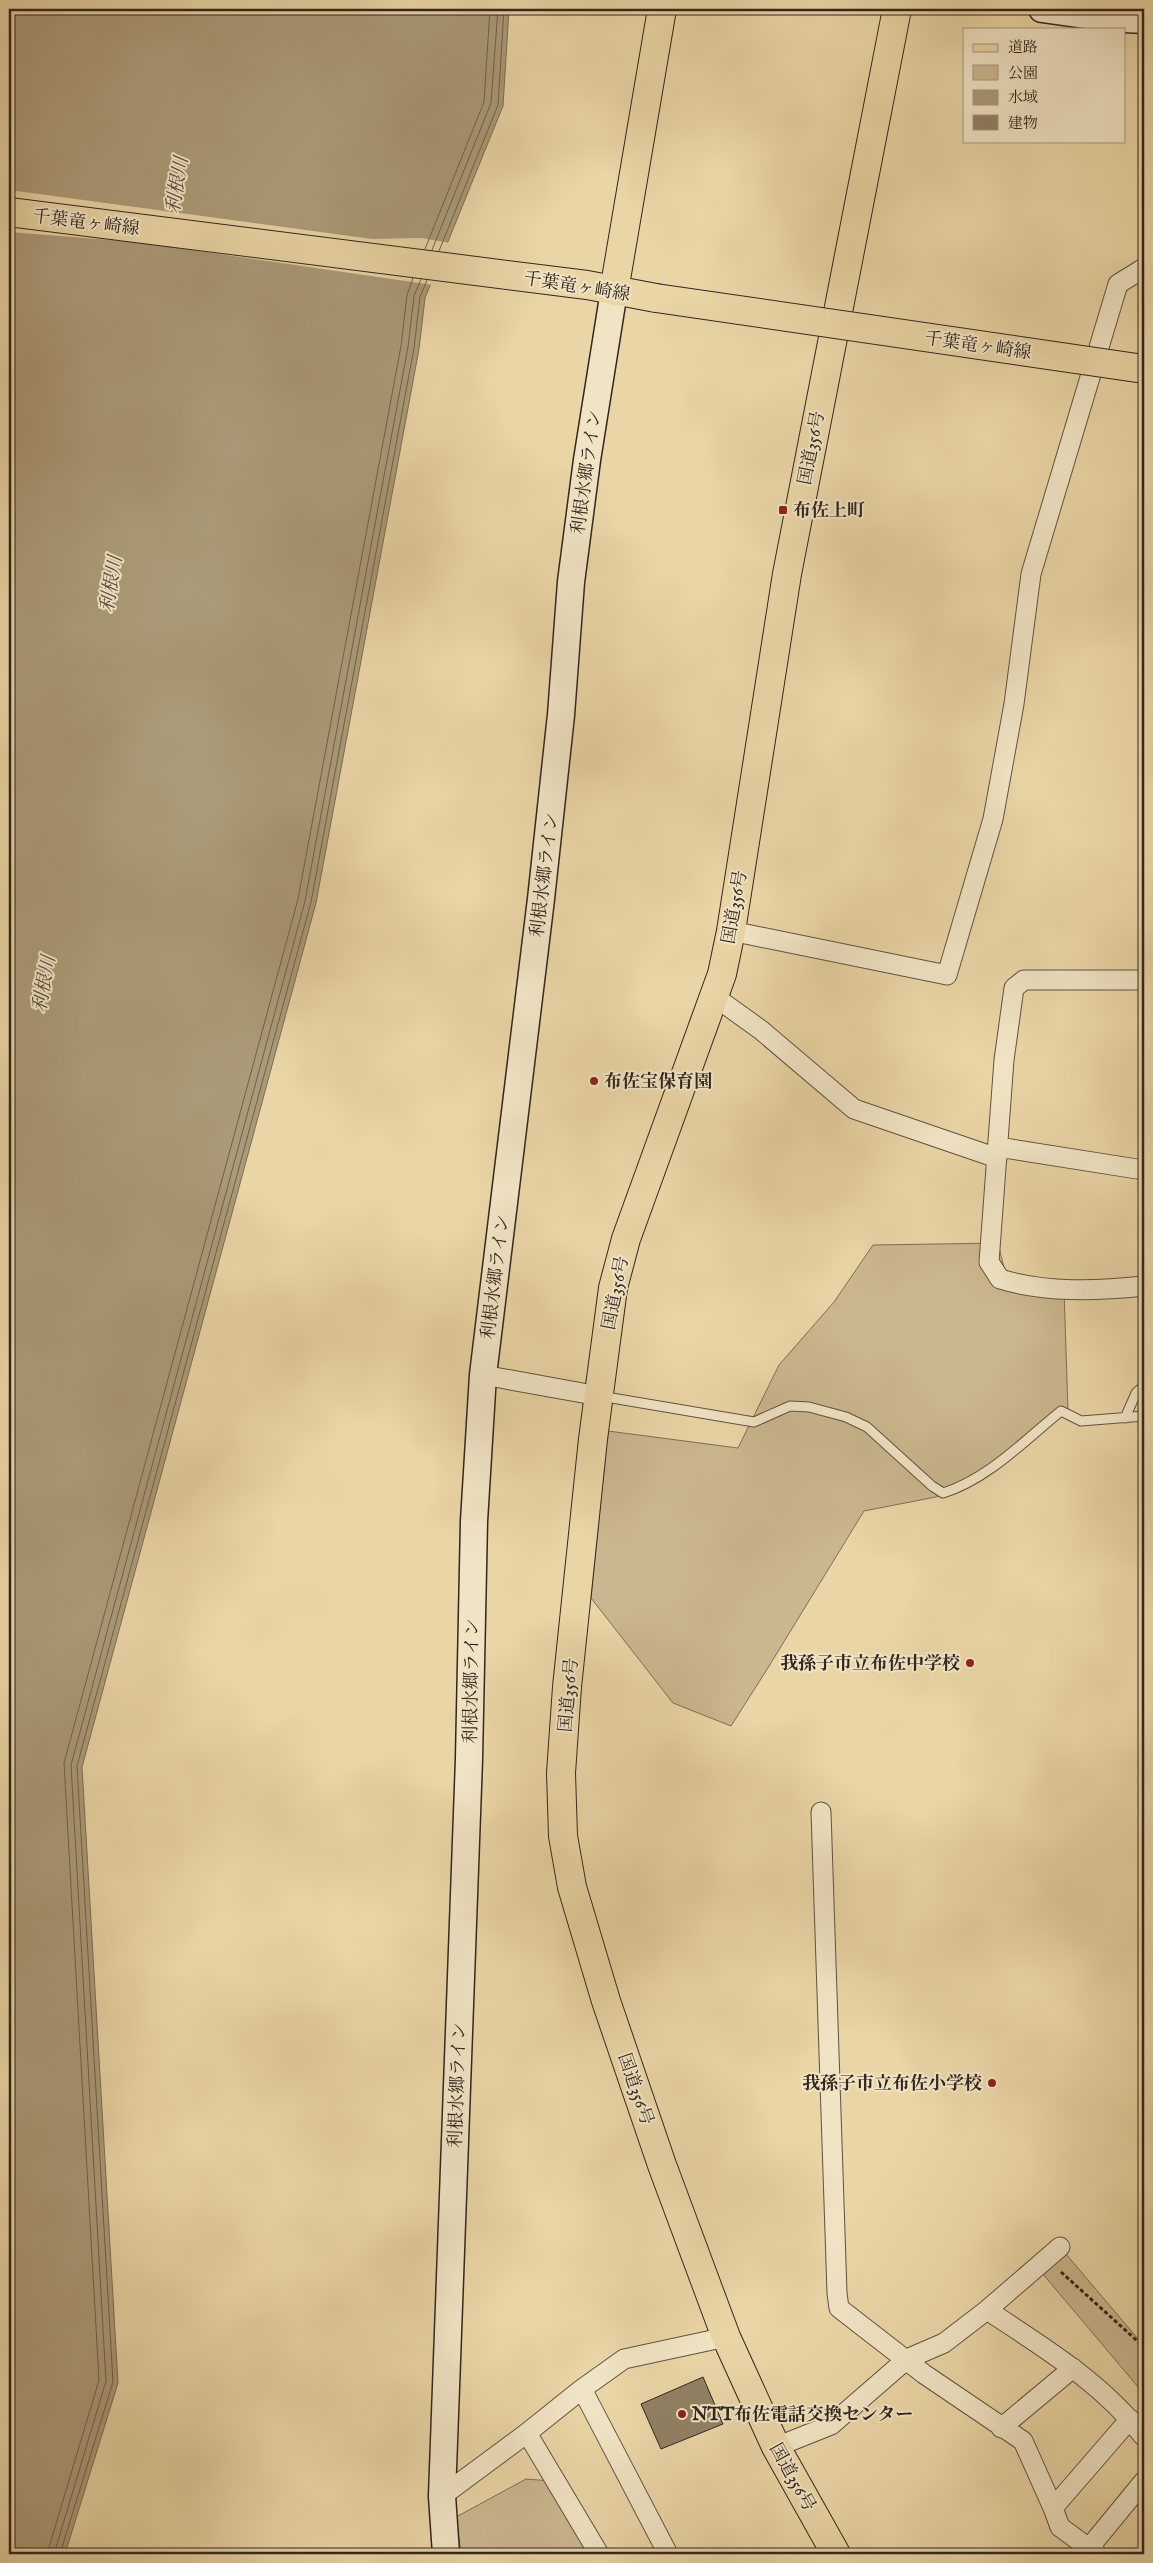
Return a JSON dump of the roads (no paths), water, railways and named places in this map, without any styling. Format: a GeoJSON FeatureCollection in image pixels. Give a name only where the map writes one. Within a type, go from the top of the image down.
{"type":"FeatureCollection","features":[{"type":"Feature","properties":{"kind":"main road","name":"利根水郷ライン"},"geometry":{"type":"LineString","coordinates":[[446,2554],[442,2496],[470,1759],[474,1521],[483,1375],[562,715],[572,572],[587,460],[614,290],[662,9]]}},
{"type":"Feature","properties":{"kind":"main road","name":"国道356号"},"geometry":{"type":"LineString","coordinates":[[836,2554],[776,2447],[726,2337],[662,2165],[606,2001],[572,1887],[563,1836],[562,1773],[567,1687],[599,1396],[613,1288],[626,1239],[715,997],[731,931],[787,574],[897,9]]}},
{"type":"Feature","properties":{"kind":"main road"},"geometry":{"type":"LineString","coordinates":[[1042,9],[1106,18],[1144,20]]}},
{"type":"Feature","properties":{"kind":"main road","name":"千葉竜ヶ崎線"},"geometry":{"type":"LineString","coordinates":[[9,212],[587,285],[656,298],[1144,370]]}},
{"type":"Feature","properties":{"kind":"street"},"geometry":{"type":"LineString","coordinates":[[731,931],[947,975],[993,819],[1014,704],[1031,574],[1118,284],[1144,268]]}},
{"type":"Feature","properties":{"kind":"street"},"geometry":{"type":"LineString","coordinates":[[1144,980],[1024,980],[1014,988],[1004,1060],[989,1262],[1000,1279],[1032,1287],[1107,1290],[1144,1286]]}},
{"type":"Feature","properties":{"kind":"street"},"geometry":{"type":"LineString","coordinates":[[715,997],[761,1030],[854,1109],[997,1153],[1136,1169]]}},
{"type":"Feature","properties":{"kind":"street"},"geometry":{"type":"LineString","coordinates":[[483,1375],[599,1396]]}},
{"type":"Feature","properties":{"kind":"street"},"geometry":{"type":"LineString","coordinates":[[821,1812],[836,2293],[839,2308],[1001,2428],[1023,2441],[1060,2527],[1093,2551],[1144,2481]]}},
{"type":"Feature","properties":{"kind":"street"},"geometry":{"type":"LineString","coordinates":[[776,2447],[831,2425],[907,2359],[944,2343],[987,2310],[1060,2247]]}},
{"type":"Feature","properties":{"kind":"street"},"geometry":{"type":"LineString","coordinates":[[987,2310],[1073,2368],[1130,2418],[1144,2437]]}},
{"type":"Feature","properties":{"kind":"street"},"geometry":{"type":"LineString","coordinates":[[442,2496],[528,2434],[582,2389],[624,2359],[726,2337]]}},
{"type":"Feature","properties":{"kind":"street"},"geometry":{"type":"LineString","coordinates":[[1001,2428],[1073,2368]]}},
{"type":"Feature","properties":{"kind":"street"},"geometry":{"type":"LineString","coordinates":[[582,2389],[668,2554]]}},
{"type":"Feature","properties":{"kind":"street"},"geometry":{"type":"LineString","coordinates":[[1053,2508],[1130,2418]]}},
{"type":"Feature","properties":{"kind":"street"},"geometry":{"type":"LineString","coordinates":[[528,2434],[599,2554]]}},
{"type":"Feature","properties":{"kind":"lane"},"geometry":{"type":"LineString","coordinates":[[1125,1418],[1136,1393],[1144,1386]]}},
{"type":"Feature","properties":{"kind":"lane"},"geometry":{"type":"LineString","coordinates":[[599,1396],[754,1422],[790,1406],[810,1407],[846,1417],[867,1427],[932,1486],[944,1493],[962,1487],[979,1477],[1061,1411],[1081,1421],[1144,1416]]}},
{"type":"Feature","properties":{"kind":"water","name":"利根川"},"geometry":{"type":"Polygon","coordinates":[[[9,9],[509,9],[503,106],[425,298],[419,349],[316,903],[82,1767],[118,2383],[65,2554],[9,2554],[9,9]]]}},
{"type":"Feature","properties":{"kind":"place","name":"布佐上町"},"geometry":{"type":"Point","coordinates":[783,510]}},
{"type":"Feature","properties":{"kind":"place","name":"布佐宝保育園"},"geometry":{"type":"Point","coordinates":[594,1081]}},
{"type":"Feature","properties":{"kind":"place","name":"我孫子市立布佐中学校"},"geometry":{"type":"Point","coordinates":[970,1663]}},
{"type":"Feature","properties":{"kind":"place","name":"我孫子市立布佐小学校"},"geometry":{"type":"Point","coordinates":[992,2083]}},
{"type":"Feature","properties":{"kind":"place","name":"NTT布佐電話交換センター"},"geometry":{"type":"Point","coordinates":[682,2414]}}]}
